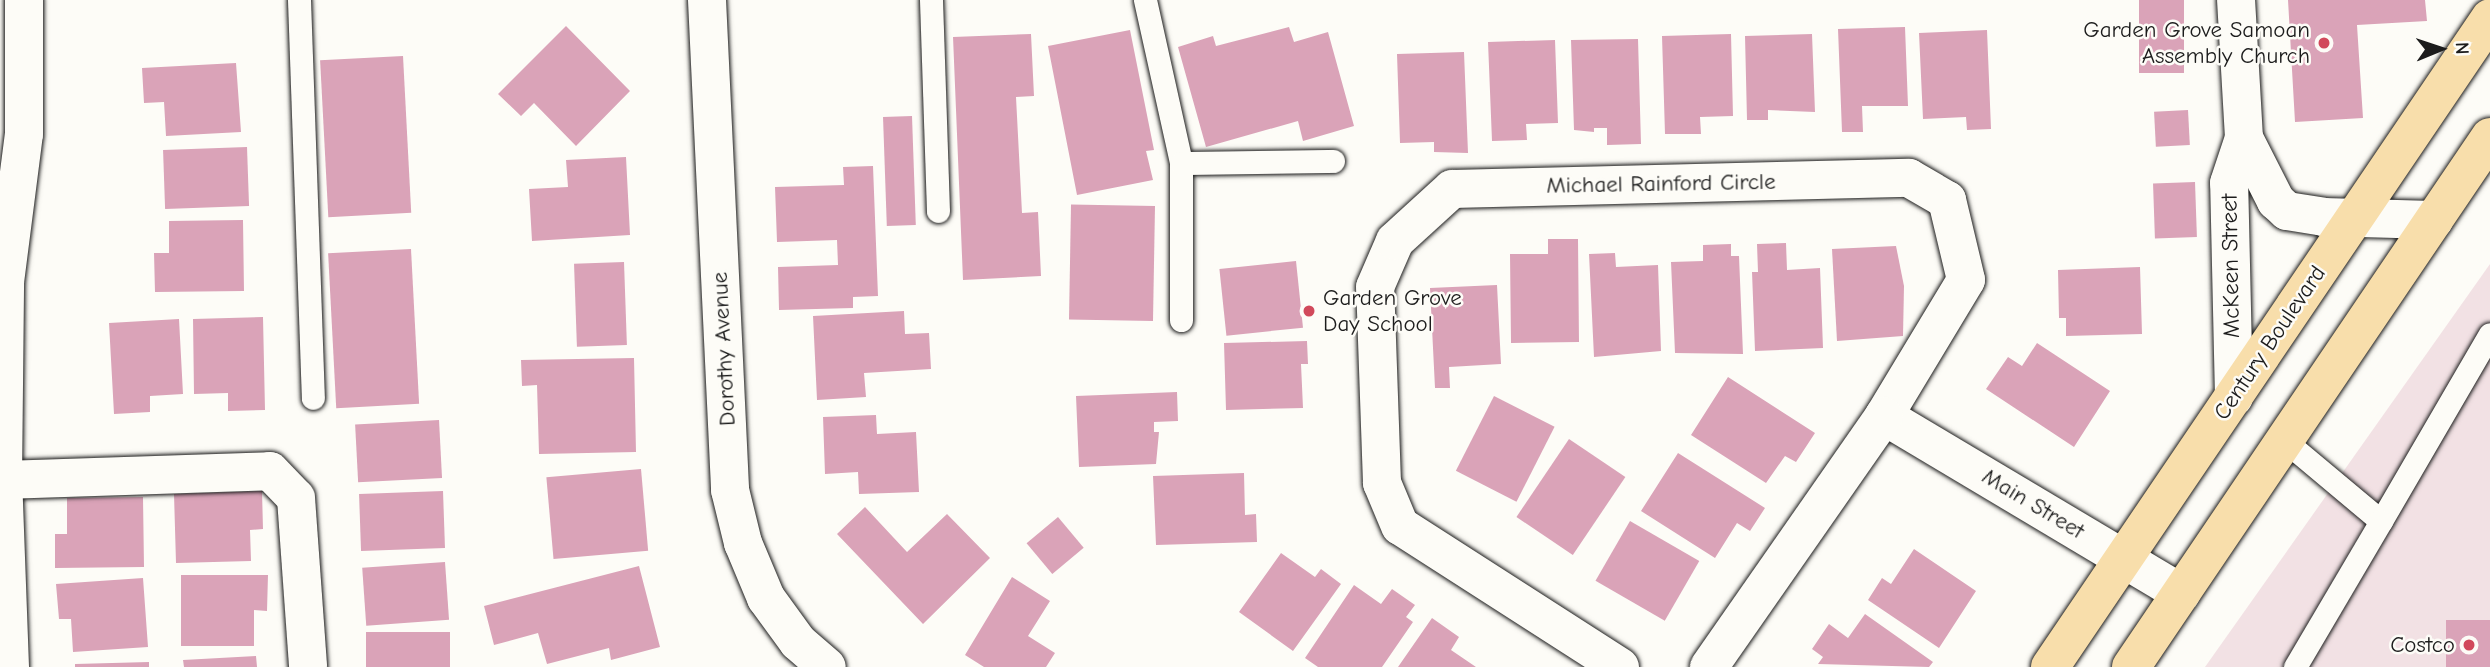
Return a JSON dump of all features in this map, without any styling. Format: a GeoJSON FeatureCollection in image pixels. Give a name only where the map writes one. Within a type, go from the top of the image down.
{"type":"FeatureCollection","features":[{"type":"Feature","properties":{"kind":"main road","name":"Century Boulevard"},"geometry":{"type":"LineString","coordinates":[[2050,667],[2490,18]]}},
{"type":"Feature","properties":{"kind":"main road"},"geometry":{"type":"LineString","coordinates":[[2131,667],[2490,137]]}},
{"type":"Feature","properties":{"kind":"street"},"geometry":{"type":"LineString","coordinates":[[10,667],[3,480],[5,282],[24,134],[24,0]]}},
{"type":"Feature","properties":{"kind":"street","name":"Dorothy Avenue"},"geometry":{"type":"LineString","coordinates":[[707,0],[730,490],[743,543],[766,598],[798,642],[827,667]]}},
{"type":"Feature","properties":{"kind":"street","name":"McKeen Street"},"geometry":{"type":"LineString","coordinates":[[2234,397],[2229,183],[2244,138],[2236,0]]}},
{"type":"Feature","properties":{"kind":"street","name":"McKeen Street"},"geometry":{"type":"LineString","coordinates":[[2244,138],[2276,201],[2287,211],[2323,217],[2434,220]]}},
{"type":"Feature","properties":{"kind":"street","name":"Michael Rainford Circle"},"geometry":{"type":"LineString","coordinates":[[1620,667],[1400,526],[1382,483],[1375,287],[1395,241],[1452,189],[1909,178],[1947,201],[1966,280],[1884,416],[1709,667]]}},
{"type":"Feature","properties":{"kind":"street","name":"Main Street"},"geometry":{"type":"LineString","coordinates":[[1884,416],[2181,593]]}},
{"type":"Feature","properties":{"kind":"street"},"geometry":{"type":"LineString","coordinates":[[3,480],[270,471],[296,498],[308,667]]}},
{"type":"Feature","properties":{"kind":"lane"},"geometry":{"type":"LineString","coordinates":[[299,0],[313,398]]}},
{"type":"Feature","properties":{"kind":"lane"},"geometry":{"type":"LineString","coordinates":[[931,0],[939,211]]}},
{"type":"Feature","properties":{"kind":"lane"},"geometry":{"type":"LineString","coordinates":[[1145,0],[1181,163],[1181,320]]}},
{"type":"Feature","properties":{"kind":"lane"},"geometry":{"type":"LineString","coordinates":[[1181,163],[1333,161]]}},
{"type":"Feature","properties":{"kind":"lane"},"geometry":{"type":"LineString","coordinates":[[2295,667],[2490,334]]}},
{"type":"Feature","properties":{"kind":"lane"},"geometry":{"type":"LineString","coordinates":[[2284,440],[2381,521]]}},
{"type":"Feature","properties":{"kind":"shaded area"},"geometry":{"type":"Polygon","coordinates":[[[2490,264],[2490,667],[2205,667],[2490,264]]]}},
{"type":"Feature","properties":{"kind":"building"},"geometry":{"type":"Polygon","coordinates":[[[2139,0],[2184,0],[2184,73],[2139,73],[2139,0]]]}},
{"type":"Feature","properties":{"kind":"building"},"geometry":{"type":"Polygon","coordinates":[[[2288,0],[2425,0],[2427,21],[2357,25],[2363,118],[2295,122],[2288,0]]]}},
{"type":"Feature","properties":{"kind":"building"},"geometry":{"type":"Polygon","coordinates":[[[566,26],[630,91],[576,146],[534,103],[521,116],[498,94],[566,26]]]}},
{"type":"Feature","properties":{"kind":"building"},"geometry":{"type":"Polygon","coordinates":[[[1289,27],[1294,42],[1328,32],[1354,126],[1303,141],[1298,121],[1206,147],[1178,47],[1213,36],[1216,46],[1289,27]]]}},
{"type":"Feature","properties":{"kind":"building"},"geometry":{"type":"Polygon","coordinates":[[[1905,27],[1908,106],[1862,106],[1863,132],[1842,132],[1838,29],[1905,27]]]}},
{"type":"Feature","properties":{"kind":"building"},"geometry":{"type":"Polygon","coordinates":[[[1130,30],[1154,150],[1146,151],[1153,180],[1077,195],[1048,46],[1130,30]]]}},
{"type":"Feature","properties":{"kind":"building"},"geometry":{"type":"Polygon","coordinates":[[[1987,30],[1991,129],[1967,130],[1966,117],[1923,119],[1919,33],[1987,30]]]}},
{"type":"Feature","properties":{"kind":"building"},"geometry":{"type":"Polygon","coordinates":[[[1031,34],[1034,96],[1016,97],[1022,213],[1038,212],[1041,276],[963,280],[953,37],[1031,34]]]}},
{"type":"Feature","properties":{"kind":"building"},"geometry":{"type":"Polygon","coordinates":[[[1731,34],[1733,116],[1700,117],[1701,134],[1665,134],[1662,36],[1731,34]]]}},
{"type":"Feature","properties":{"kind":"building"},"geometry":{"type":"Polygon","coordinates":[[[1812,34],[1815,112],[1768,110],[1768,120],[1747,120],[1745,36],[1812,34]]]}},
{"type":"Feature","properties":{"kind":"building"},"geometry":{"type":"Polygon","coordinates":[[[1638,39],[1641,144],[1607,145],[1607,128],[1594,128],[1594,132],[1574,130],[1571,40],[1638,39]]]}},
{"type":"Feature","properties":{"kind":"building"},"geometry":{"type":"Polygon","coordinates":[[[1555,40],[1558,123],[1526,124],[1527,140],[1492,141],[1488,42],[1555,40]]]}},
{"type":"Feature","properties":{"kind":"building"},"geometry":{"type":"Polygon","coordinates":[[[1464,52],[1468,153],[1434,152],[1434,142],[1400,143],[1397,54],[1464,52]]]}},
{"type":"Feature","properties":{"kind":"building"},"geometry":{"type":"Polygon","coordinates":[[[403,56],[411,213],[328,217],[320,60],[403,56]]]}},
{"type":"Feature","properties":{"kind":"building"},"geometry":{"type":"Polygon","coordinates":[[[236,63],[241,132],[166,136],[164,102],[144,103],[142,68],[236,63]]]}},
{"type":"Feature","properties":{"kind":"building"},"geometry":{"type":"Polygon","coordinates":[[[2188,110],[2190,145],[2156,147],[2154,112],[2188,110]]]}},
{"type":"Feature","properties":{"kind":"building"},"geometry":{"type":"Polygon","coordinates":[[[912,116],[916,225],[887,226],[883,117],[912,116]]]}},
{"type":"Feature","properties":{"kind":"building"},"geometry":{"type":"Polygon","coordinates":[[[247,147],[249,206],[165,209],[163,150],[247,147]]]}},
{"type":"Feature","properties":{"kind":"building"},"geometry":{"type":"Polygon","coordinates":[[[626,157],[630,235],[532,241],[529,189],[568,187],[566,160],[626,157]]]}},
{"type":"Feature","properties":{"kind":"building"},"geometry":{"type":"Polygon","coordinates":[[[873,166],[878,296],[853,297],[853,308],[779,310],[778,267],[838,265],[837,240],[777,242],[775,187],[844,185],[843,167],[873,166]]]}},
{"type":"Feature","properties":{"kind":"building"},"geometry":{"type":"Polygon","coordinates":[[[2195,182],[2197,237],[2155,238],[2153,183],[2195,182]]]}},
{"type":"Feature","properties":{"kind":"building"},"geometry":{"type":"Polygon","coordinates":[[[1071,205],[1155,206],[1153,321],[1069,320],[1071,205]]]}},
{"type":"Feature","properties":{"kind":"building"},"geometry":{"type":"Polygon","coordinates":[[[243,220],[244,291],[155,292],[154,253],[169,253],[169,221],[243,220]]]}},
{"type":"Feature","properties":{"kind":"building"},"geometry":{"type":"Polygon","coordinates":[[[1548,239],[1578,239],[1579,342],[1511,343],[1510,254],[1548,254],[1548,239]]]}},
{"type":"Feature","properties":{"kind":"building"},"geometry":{"type":"Polygon","coordinates":[[[1786,243],[1787,270],[1820,268],[1823,348],[1755,351],[1752,272],[1758,272],[1757,244],[1786,243]]]}},
{"type":"Feature","properties":{"kind":"building"},"geometry":{"type":"Polygon","coordinates":[[[1731,244],[1731,256],[1739,256],[1743,354],[1675,353],[1671,262],[1703,261],[1703,245],[1731,244]]]}},
{"type":"Feature","properties":{"kind":"building"},"geometry":{"type":"Polygon","coordinates":[[[1896,246],[1904,286],[1903,336],[1837,341],[1832,249],[1896,246]]]}},
{"type":"Feature","properties":{"kind":"building"},"geometry":{"type":"Polygon","coordinates":[[[411,249],[419,404],[336,408],[328,253],[411,249]]]}},
{"type":"Feature","properties":{"kind":"building"},"geometry":{"type":"Polygon","coordinates":[[[1615,253],[1616,267],[1658,265],[1661,351],[1594,357],[1589,254],[1615,253]]]}},
{"type":"Feature","properties":{"kind":"building"},"geometry":{"type":"Polygon","coordinates":[[[1296,261],[1303,328],[1226,336],[1219,269],[1296,261]]]}},
{"type":"Feature","properties":{"kind":"building"},"geometry":{"type":"Polygon","coordinates":[[[624,262],[627,345],[577,347],[574,264],[624,262]]]}},
{"type":"Feature","properties":{"kind":"building"},"geometry":{"type":"Polygon","coordinates":[[[2140,267],[2142,334],[2066,336],[2066,318],[2059,318],[2058,270],[2140,267]]]}},
{"type":"Feature","properties":{"kind":"building"},"geometry":{"type":"Polygon","coordinates":[[[1497,285],[1501,364],[1449,367],[1450,388],[1435,388],[1430,288],[1497,285]]]}},
{"type":"Feature","properties":{"kind":"building"},"geometry":{"type":"Polygon","coordinates":[[[904,311],[905,334],[929,333],[931,369],[864,373],[866,397],[817,400],[813,316],[904,311]]]}},
{"type":"Feature","properties":{"kind":"building"},"geometry":{"type":"Polygon","coordinates":[[[263,317],[265,410],[228,411],[228,393],[194,394],[193,319],[263,317]]]}},
{"type":"Feature","properties":{"kind":"building"},"geometry":{"type":"Polygon","coordinates":[[[179,319],[183,394],[150,396],[150,412],[114,414],[109,323],[179,319]]]}},
{"type":"Feature","properties":{"kind":"building"},"geometry":{"type":"Polygon","coordinates":[[[1307,341],[1308,364],[1301,364],[1303,408],[1226,410],[1224,343],[1307,341]]]}},
{"type":"Feature","properties":{"kind":"building"},"geometry":{"type":"Polygon","coordinates":[[[2037,343],[2110,391],[2074,447],[1986,389],[2008,357],[2022,366],[2037,343]]]}},
{"type":"Feature","properties":{"kind":"building"},"geometry":{"type":"Polygon","coordinates":[[[634,358],[636,452],[539,454],[537,385],[522,386],[521,360],[634,358]]]}},
{"type":"Feature","properties":{"kind":"building"},"geometry":{"type":"Polygon","coordinates":[[[1728,377],[1815,433],[1796,462],[1785,456],[1766,483],[1691,435],[1728,377]]]}},
{"type":"Feature","properties":{"kind":"building"},"geometry":{"type":"Polygon","coordinates":[[[1177,392],[1178,421],[1154,422],[1154,432],[1159,432],[1156,464],[1079,467],[1076,396],[1177,392]]]}},
{"type":"Feature","properties":{"kind":"building"},"geometry":{"type":"Polygon","coordinates":[[[1494,396],[1555,427],[1516,502],[1456,471],[1494,396]]]}},
{"type":"Feature","properties":{"kind":"building"},"geometry":{"type":"Polygon","coordinates":[[[876,415],[877,434],[916,432],[919,492],[859,494],[858,472],[825,474],[823,417],[876,415]]]}},
{"type":"Feature","properties":{"kind":"building"},"geometry":{"type":"Polygon","coordinates":[[[439,420],[442,478],[358,482],[355,424],[439,420]]]}},
{"type":"Feature","properties":{"kind":"building"},"geometry":{"type":"Polygon","coordinates":[[[1569,439],[1625,477],[1573,555],[1516,517],[1569,439]]]}},
{"type":"Feature","properties":{"kind":"building"},"geometry":{"type":"Polygon","coordinates":[[[1678,453],[1765,508],[1750,531],[1737,523],[1715,558],[1641,511],[1678,453]]]}},
{"type":"Feature","properties":{"kind":"building"},"geometry":{"type":"Polygon","coordinates":[[[641,469],[648,551],[554,559],[546,477],[641,469]]]}},
{"type":"Feature","properties":{"kind":"building"},"geometry":{"type":"Polygon","coordinates":[[[1244,473],[1245,515],[1256,514],[1257,542],[1156,545],[1153,476],[1244,473]]]}},
{"type":"Feature","properties":{"kind":"building"},"geometry":{"type":"Polygon","coordinates":[[[262,491],[263,529],[250,530],[251,561],[176,563],[174,494],[262,491]]]}},
{"type":"Feature","properties":{"kind":"building"},"geometry":{"type":"Polygon","coordinates":[[[443,491],[445,548],[361,551],[359,494],[443,491]]]}},
{"type":"Feature","properties":{"kind":"building"},"geometry":{"type":"Polygon","coordinates":[[[143,497],[144,567],[55,568],[55,534],[67,534],[67,498],[143,497]]]}},
{"type":"Feature","properties":{"kind":"building"},"geometry":{"type":"Polygon","coordinates":[[[865,507],[907,552],[947,514],[990,558],[923,624],[837,534],[865,507]]]}},
{"type":"Feature","properties":{"kind":"building"},"geometry":{"type":"Polygon","coordinates":[[[1058,517],[1084,548],[1052,574],[1027,543],[1058,517]]]}},
{"type":"Feature","properties":{"kind":"building"},"geometry":{"type":"Polygon","coordinates":[[[1630,521],[1699,561],[1665,621],[1596,581],[1630,521]]]}},
{"type":"Feature","properties":{"kind":"building"},"geometry":{"type":"Polygon","coordinates":[[[1914,549],[1976,591],[1939,648],[1868,600],[1882,578],[1891,584],[1914,549]]]}},
{"type":"Feature","properties":{"kind":"building"},"geometry":{"type":"Polygon","coordinates":[[[1281,553],[1315,577],[1321,569],[1341,584],[1293,651],[1239,612],[1281,553]]]}},
{"type":"Feature","properties":{"kind":"building"},"geometry":{"type":"Polygon","coordinates":[[[445,562],[449,620],[366,626],[362,568],[445,562]]]}},
{"type":"Feature","properties":{"kind":"building"},"geometry":{"type":"Polygon","coordinates":[[[639,566],[660,647],[611,660],[609,648],[547,664],[538,633],[494,645],[484,606],[639,566]]]}},
{"type":"Feature","properties":{"kind":"building"},"geometry":{"type":"Polygon","coordinates":[[[181,575],[268,575],[267,611],[254,610],[254,646],[181,646],[181,575]]]}},
{"type":"Feature","properties":{"kind":"building"},"geometry":{"type":"Polygon","coordinates":[[[1012,577],[1050,601],[1028,636],[1055,653],[1046,667],[984,667],[965,655],[1012,577]]]}},
{"type":"Feature","properties":{"kind":"building"},"geometry":{"type":"Polygon","coordinates":[[[143,578],[148,647],[73,652],[71,619],[59,619],[56,584],[143,578]]]}},
{"type":"Feature","properties":{"kind":"building"},"geometry":{"type":"Polygon","coordinates":[[[1354,585],[1381,604],[1392,589],[1415,605],[1406,617],[1413,622],[1382,667],[1318,667],[1305,658],[1354,585]]]}},
{"type":"Feature","properties":{"kind":"building"},"geometry":{"type":"Polygon","coordinates":[[[1865,614],[1933,662],[1929,667],[1818,664],[1823,657],[1812,649],[1829,624],[1848,638],[1865,614]]]}},
{"type":"Feature","properties":{"kind":"building"},"geometry":{"type":"Polygon","coordinates":[[[1432,618],[1459,637],[1451,650],[1476,667],[1398,667],[1432,618]]]}},
{"type":"Feature","properties":{"kind":"building","name":"Costco"},"geometry":{"type":"Polygon","coordinates":[[[2446,620],[2490,620],[2490,667],[2446,667],[2446,620]]]}},
{"type":"Feature","properties":{"kind":"building"},"geometry":{"type":"Polygon","coordinates":[[[366,632],[450,632],[450,667],[366,667],[366,632]]]}},
{"type":"Feature","properties":{"kind":"building"},"geometry":{"type":"Polygon","coordinates":[[[256,656],[257,667],[184,667],[183,660],[256,656]]]}},
{"type":"Feature","properties":{"kind":"building"},"geometry":{"type":"Polygon","coordinates":[[[149,662],[149,667],[75,667],[75,664],[149,662]]]}},
{"type":"Feature","properties":{"kind":"place","name":"Garden Grove Samoan Assembly Church"},"geometry":{"type":"Point","coordinates":[2324,43]}},
{"type":"Feature","properties":{"kind":"place","name":"Garden Grove Day School"},"geometry":{"type":"Point","coordinates":[1309,311]}},
{"type":"Feature","properties":{"kind":"place","name":"Costco"},"geometry":{"type":"Point","coordinates":[2469,645]}}]}
